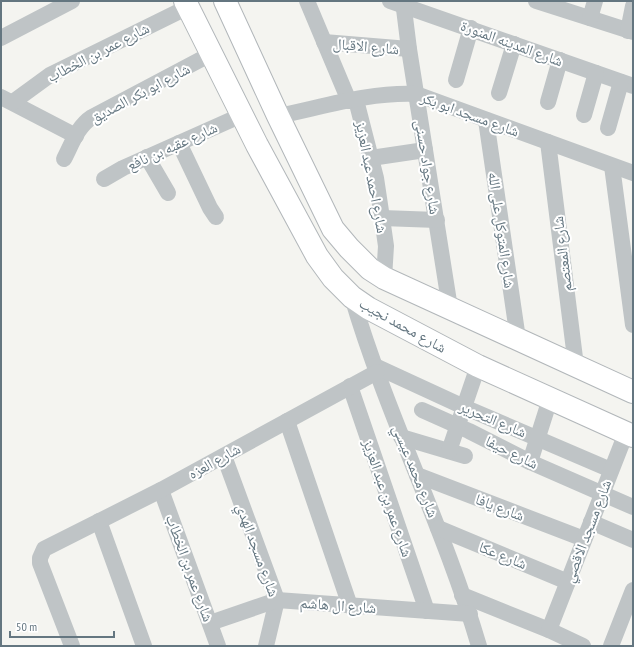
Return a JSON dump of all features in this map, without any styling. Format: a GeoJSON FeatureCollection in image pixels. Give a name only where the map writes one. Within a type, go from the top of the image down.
{"type":"FeatureCollection","features":[{"type":"Feature","properties":{"kind":"main road"},"geometry":{"type":"LineString","coordinates":[[225,1],[282,125],[333,229],[370,269],[384,278],[633,392]]}},
{"type":"Feature","properties":{"kind":"main road","name":"شارع محمد نجيب"},"geometry":{"type":"LineString","coordinates":[[186,4],[257,145],[317,256],[333,278],[352,297],[368,308],[478,366],[629,434]]}},
{"type":"Feature","properties":{"kind":"main road"},"geometry":{"type":"LineString","coordinates":[[209,50],[239,31]]}},
{"type":"Feature","properties":{"kind":"main road"},"geometry":{"type":"LineString","coordinates":[[257,145],[282,125]]}},
{"type":"Feature","properties":{"kind":"street"},"geometry":{"type":"LineString","coordinates":[[1,38],[72,1]]}},
{"type":"Feature","properties":{"kind":"street","name":"شارع احمد عبد العزيز"},"geometry":{"type":"LineString","coordinates":[[307,1],[324,42],[352,101],[371,158],[376,178],[386,246],[384,278]]}},
{"type":"Feature","properties":{"kind":"street"},"geometry":{"type":"LineString","coordinates":[[590,18],[595,1]]}},
{"type":"Feature","properties":{"kind":"street","name":"شارع المدينه المنورة"},"geometry":{"type":"LineString","coordinates":[[399,2],[627,84]]}},
{"type":"Feature","properties":{"kind":"street","name":"شارع جواد حسنى"},"geometry":{"type":"LineString","coordinates":[[399,2],[409,49],[450,308]]}},
{"type":"Feature","properties":{"kind":"street"},"geometry":{"type":"LineString","coordinates":[[546,2],[631,31],[633,6]]}},
{"type":"Feature","properties":{"kind":"street","name":"شارع عمر بن الخطاب"},"geometry":{"type":"LineString","coordinates":[[7,100],[50,75],[186,4]]}},
{"type":"Feature","properties":{"kind":"street"},"geometry":{"type":"LineString","coordinates":[[456,80],[471,28]]}},
{"type":"Feature","properties":{"kind":"street","name":"شارع الاقبال"},"geometry":{"type":"LineString","coordinates":[[324,42],[409,49]]}},
{"type":"Feature","properties":{"kind":"street"},"geometry":{"type":"LineString","coordinates":[[499,93],[514,44]]}},
{"type":"Feature","properties":{"kind":"street","name":"شارع ابو بكر الصديق"},"geometry":{"type":"LineString","coordinates":[[64,159],[84,122],[209,50]]}},
{"type":"Feature","properties":{"kind":"street"},"geometry":{"type":"LineString","coordinates":[[548,102],[560,60]]}},
{"type":"Feature","properties":{"kind":"street"},"geometry":{"type":"LineString","coordinates":[[584,115],[596,73]]}},
{"type":"Feature","properties":{"kind":"street"},"geometry":{"type":"LineString","coordinates":[[608,128],[627,84]]}},
{"type":"Feature","properties":{"kind":"street","name":"شارع مسجد ابو بكر"},"geometry":{"type":"LineString","coordinates":[[282,125],[352,101],[395,93],[416,94],[633,174]]}},
{"type":"Feature","properties":{"kind":"street"},"geometry":{"type":"LineString","coordinates":[[7,100],[76,136]]}},
{"type":"Feature","properties":{"kind":"street","name":"شارع عقبه بن نافع"},"geometry":{"type":"LineString","coordinates":[[104,179],[114,172],[242,115]]}},
{"type":"Feature","properties":{"kind":"street","name":"شارع المتوكل على الله"},"geometry":{"type":"LineString","coordinates":[[486,120],[518,340]]}},
{"type":"Feature","properties":{"kind":"street","name":"شارع المعتصم"},"geometry":{"type":"LineString","coordinates":[[548,142],[576,366]]}},
{"type":"Feature","properties":{"kind":"street"},"geometry":{"type":"LineString","coordinates":[[179,143],[210,208],[216,217]]}},
{"type":"Feature","properties":{"kind":"street"},"geometry":{"type":"LineString","coordinates":[[371,158],[425,150]]}},
{"type":"Feature","properties":{"kind":"street"},"geometry":{"type":"LineString","coordinates":[[147,157],[168,193]]}},
{"type":"Feature","properties":{"kind":"street"},"geometry":{"type":"LineString","coordinates":[[612,166],[633,325]]}},
{"type":"Feature","properties":{"kind":"street"},"geometry":{"type":"LineString","coordinates":[[382,218],[437,220]]}},
{"type":"Feature","properties":{"kind":"street","name":"شارع محمد عيسي"},"geometry":{"type":"LineString","coordinates":[[352,297],[376,369],[401,437],[438,528],[470,614],[480,646]]}},
{"type":"Feature","properties":{"kind":"street"},"geometry":{"type":"LineString","coordinates":[[449,451],[478,366]]}},
{"type":"Feature","properties":{"kind":"street","name":"شارع العزه"},"geometry":{"type":"LineString","coordinates":[[72,646],[40,563],[41,553],[48,546],[161,490],[288,421],[350,386],[376,369]]}},
{"type":"Feature","properties":{"kind":"street","name":"شارع التحرير"},"geometry":{"type":"LineString","coordinates":[[376,369],[611,470]]}},
{"type":"Feature","properties":{"kind":"street","name":"شارع عمر بن عبد العزيز"},"geometry":{"type":"LineString","coordinates":[[350,386],[427,611]]}},
{"type":"Feature","properties":{"kind":"street"},"geometry":{"type":"LineString","coordinates":[[530,462],[550,399]]}},
{"type":"Feature","properties":{"kind":"street","name":"شارع حيفا"},"geometry":{"type":"LineString","coordinates":[[422,410],[530,462],[633,507]]}},
{"type":"Feature","properties":{"kind":"street"},"geometry":{"type":"LineString","coordinates":[[288,421],[350,606]]}},
{"type":"Feature","properties":{"kind":"street","name":"شارع مسجد الاقصي"},"geometry":{"type":"LineString","coordinates":[[549,630],[611,470],[629,434]]}},
{"type":"Feature","properties":{"kind":"street"},"geometry":{"type":"LineString","coordinates":[[401,437],[465,456]]}},
{"type":"Feature","properties":{"kind":"street","name":"شارع مسجد الهدي"},"geometry":{"type":"LineString","coordinates":[[224,456],[278,600],[266,646]]}},
{"type":"Feature","properties":{"kind":"street","name":"شارع يافا"},"geometry":{"type":"LineString","coordinates":[[416,475],[584,539]]}},
{"type":"Feature","properties":{"kind":"street","name":"شارع عمر بن الخطاب"},"geometry":{"type":"LineString","coordinates":[[161,490],[218,646]]}},
{"type":"Feature","properties":{"kind":"street"},"geometry":{"type":"LineString","coordinates":[[99,521],[144,646]]}},
{"type":"Feature","properties":{"kind":"street"},"geometry":{"type":"LineString","coordinates":[[591,522],[633,540]]}},
{"type":"Feature","properties":{"kind":"street","name":"شارع عكا"},"geometry":{"type":"LineString","coordinates":[[438,528],[568,582]]}},
{"type":"Feature","properties":{"kind":"street"},"geometry":{"type":"LineString","coordinates":[[612,646],[633,590]]}},
{"type":"Feature","properties":{"kind":"street"},"geometry":{"type":"LineString","coordinates":[[462,595],[549,630],[583,646]]}},
{"type":"Feature","properties":{"kind":"street","name":"شارع ال هاشم"},"geometry":{"type":"LineString","coordinates":[[210,623],[278,600],[470,614]]}}]}
